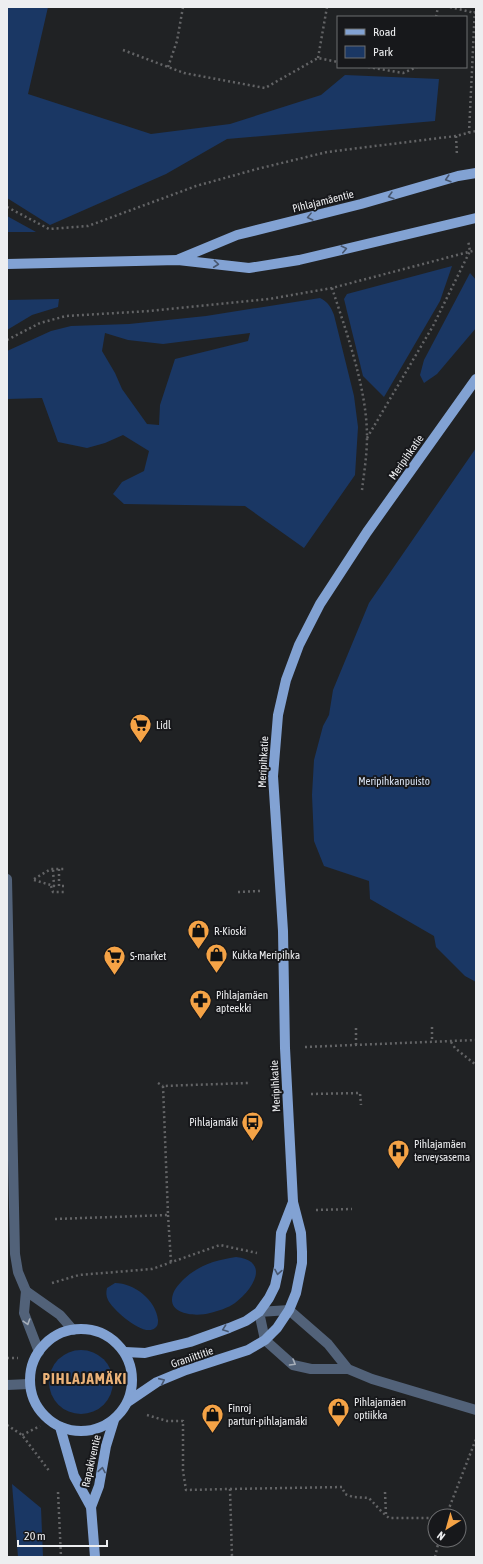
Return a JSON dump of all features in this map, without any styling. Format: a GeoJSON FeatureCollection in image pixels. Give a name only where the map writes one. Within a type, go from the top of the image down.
{"type":"FeatureCollection","features":[{"type":"Feature","properties":{"kind":"main road","name":"Pihlajamäentie"},"geometry":{"type":"LineString","coordinates":[[178,260],[237,235],[361,204],[458,176],[476,173]]}},
{"type":"Feature","properties":{"kind":"main road","name":"Pihlajamäentie"},"geometry":{"type":"LineString","coordinates":[[7,264],[178,260],[249,268],[299,260],[476,218]]}},
{"type":"Feature","properties":{"kind":"main road","name":"Meripihkatie"},"geometry":{"type":"LineString","coordinates":[[265,1340],[277,1328],[289,1310],[296,1293],[302,1263],[301,1233],[293,1202],[285,1048],[283,931],[273,776],[278,715],[286,680],[299,645],[320,604],[368,532],[476,380]]}},
{"type":"Feature","properties":{"kind":"main road","name":"Meripihkatie"},"geometry":{"type":"LineString","coordinates":[[259,1312],[275,1286],[279,1267],[281,1233],[293,1202]]}},
{"type":"Feature","properties":{"kind":"main road","name":"Graniittitie"},"geometry":{"type":"LineString","coordinates":[[125,1352],[145,1353],[190,1342],[246,1321],[259,1312]]}},
{"type":"Feature","properties":{"kind":"main road"},"geometry":{"type":"LineString","coordinates":[[73,1330],[96,1331],[113,1340],[125,1352],[131,1367],[133,1387],[128,1401],[121,1413],[114,1420],[93,1430],[74,1431],[60,1427],[50,1421],[39,1410],[32,1396],[29,1384],[31,1370],[35,1358],[39,1352],[48,1341],[62,1333],[73,1330]]}},
{"type":"Feature","properties":{"kind":"main road","name":"Graniittitie"},"geometry":{"type":"LineString","coordinates":[[128,1401],[157,1382],[186,1370],[248,1350],[265,1340]]}},
{"type":"Feature","properties":{"kind":"main road","name":"Rapakiventie"},"geometry":{"type":"LineString","coordinates":[[91,1507],[99,1486],[106,1446],[114,1420]]}},
{"type":"Feature","properties":{"kind":"main road","name":"Rapakiventie"},"geometry":{"type":"LineString","coordinates":[[60,1427],[74,1476],[91,1507],[95,1557]]}},
{"type":"Feature","properties":{"kind":"street"},"geometry":{"type":"LineString","coordinates":[[7,879],[15,1254],[18,1272],[26,1291],[24,1313],[39,1352]]}},
{"type":"Feature","properties":{"kind":"street"},"geometry":{"type":"LineString","coordinates":[[26,1291],[60,1315],[73,1330]]}},
{"type":"Feature","properties":{"kind":"street"},"geometry":{"type":"LineString","coordinates":[[289,1310],[328,1344],[348,1369]]}},
{"type":"Feature","properties":{"kind":"street","name":"Graniittitie"},"geometry":{"type":"LineString","coordinates":[[259,1312],[289,1310]]}},
{"type":"Feature","properties":{"kind":"street"},"geometry":{"type":"LineString","coordinates":[[259,1312],[265,1340],[293,1365],[311,1369],[348,1369],[372,1379],[476,1410]]}},
{"type":"Feature","properties":{"kind":"street"},"geometry":{"type":"LineString","coordinates":[[7,1385],[29,1384]]}},
{"type":"Feature","properties":{"kind":"path"},"geometry":{"type":"LineString","coordinates":[[168,67],[177,41],[183,7]]}},
{"type":"Feature","properties":{"kind":"path"},"geometry":{"type":"LineString","coordinates":[[318,58],[327,7]]}},
{"type":"Feature","properties":{"kind":"path"},"geometry":{"type":"LineString","coordinates":[[450,7],[475,13]]}},
{"type":"Feature","properties":{"kind":"path"},"geometry":{"type":"LineString","coordinates":[[469,133],[475,7]]}},
{"type":"Feature","properties":{"kind":"path"},"geometry":{"type":"LineString","coordinates":[[123,50],[184,73],[265,88],[318,58],[337,62]]}},
{"type":"Feature","properties":{"kind":"path"},"geometry":{"type":"LineString","coordinates":[[374,68],[403,73],[415,68]]}},
{"type":"Feature","properties":{"kind":"path"},"geometry":{"type":"LineString","coordinates":[[7,207],[49,228],[88,226],[196,186],[257,169],[327,152],[456,136],[476,131]]}},
{"type":"Feature","properties":{"kind":"path"},"geometry":{"type":"LineString","coordinates":[[7,340],[40,323],[66,316],[190,308],[269,299],[332,288],[476,250]]}},
{"type":"Feature","properties":{"kind":"path"},"geometry":{"type":"LineString","coordinates":[[367,438],[433,326],[470,251]]}},
{"type":"Feature","properties":{"kind":"path"},"geometry":{"type":"LineString","coordinates":[[332,288],[348,338],[363,398],[367,438],[362,490]]}},
{"type":"Feature","properties":{"kind":"path"},"geometry":{"type":"LineString","coordinates":[[64,869],[51,869],[34,880],[51,886],[54,892],[64,892]]}},
{"type":"Feature","properties":{"kind":"path"},"geometry":{"type":"LineString","coordinates":[[51,886],[54,886],[53,869]]}},
{"type":"Feature","properties":{"kind":"path"},"geometry":{"type":"LineString","coordinates":[[59,869],[59,886],[64,886]]}},
{"type":"Feature","properties":{"kind":"path"},"geometry":{"type":"LineString","coordinates":[[238,892],[260,891]]}},
{"type":"Feature","properties":{"kind":"path"},"geometry":{"type":"LineString","coordinates":[[432,1027],[432,1042]]}},
{"type":"Feature","properties":{"kind":"path"},"geometry":{"type":"LineString","coordinates":[[356,1028],[356,1045]]}},
{"type":"Feature","properties":{"kind":"path"},"geometry":{"type":"LineString","coordinates":[[285,1048],[476,1040]]}},
{"type":"Feature","properties":{"kind":"path"},"geometry":{"type":"LineString","coordinates":[[451,1042],[455,1048],[476,1065]]}},
{"type":"Feature","properties":{"kind":"path"},"geometry":{"type":"LineString","coordinates":[[158,1083],[163,1086],[248,1083]]}},
{"type":"Feature","properties":{"kind":"path"},"geometry":{"type":"LineString","coordinates":[[163,1086],[171,1262]]}},
{"type":"Feature","properties":{"kind":"path"},"geometry":{"type":"LineString","coordinates":[[311,1094],[360,1092],[361,1105]]}},
{"type":"Feature","properties":{"kind":"path"},"geometry":{"type":"LineString","coordinates":[[316,1210],[352,1209]]}},
{"type":"Feature","properties":{"kind":"path"},"geometry":{"type":"LineString","coordinates":[[55,1219],[168,1215]]}},
{"type":"Feature","properties":{"kind":"path"},"geometry":{"type":"LineString","coordinates":[[26,1291],[79,1275],[152,1269],[220,1245],[257,1253]]}},
{"type":"Feature","properties":{"kind":"path"},"geometry":{"type":"LineString","coordinates":[[147,1415],[167,1421],[183,1421],[183,1471],[186,1490],[342,1487],[345,1494],[353,1497],[369,1498],[389,1518],[427,1518]]}},
{"type":"Feature","properties":{"kind":"path"},"geometry":{"type":"LineString","coordinates":[[22,1435],[50,1421]]}},
{"type":"Feature","properties":{"kind":"path"},"geometry":{"type":"LineString","coordinates":[[7,1425],[22,1435],[54,1478]]}},
{"type":"Feature","properties":{"kind":"path"},"geometry":{"type":"LineString","coordinates":[[449,1508],[476,1439]]}},
{"type":"Feature","properties":{"kind":"path"},"geometry":{"type":"LineString","coordinates":[[58,1489],[61,1557]]}},
{"type":"Feature","properties":{"kind":"path"},"geometry":{"type":"LineString","coordinates":[[230,1489],[232,1557]]}},
{"type":"Feature","properties":{"kind":"path"},"geometry":{"type":"LineString","coordinates":[[384,1492],[386,1515]]}},
{"type":"Feature","properties":{"kind":"green space"},"geometry":{"type":"Polygon","coordinates":[[[7,7],[48,7],[28,94],[151,134],[230,124],[321,95],[345,75],[439,79],[435,121],[227,139],[166,174],[50,225],[7,198],[7,7]]]}},
{"type":"Feature","properties":{"kind":"green space"},"geometry":{"type":"Polygon","coordinates":[[[7,216],[36,232],[7,232],[7,216]]]}},
{"type":"Feature","properties":{"kind":"green space"},"geometry":{"type":"Polygon","coordinates":[[[452,266],[440,301],[384,397],[363,376],[344,299],[347,294],[452,266]]]}},
{"type":"Feature","properties":{"kind":"green space"},"geometry":{"type":"Polygon","coordinates":[[[470,273],[476,280],[476,328],[437,374],[424,383],[420,375],[424,360],[470,273]]]}},
{"type":"Feature","properties":{"kind":"green space"},"geometry":{"type":"Polygon","coordinates":[[[320,298],[327,303],[333,312],[354,396],[358,427],[355,475],[304,548],[245,506],[124,504],[113,494],[122,482],[144,471],[149,451],[123,435],[105,443],[87,448],[58,442],[42,398],[7,399],[7,351],[51,331],[71,326],[129,324],[206,316],[320,298]],[[105,333],[102,351],[115,373],[122,389],[147,424],[159,425],[160,405],[175,359],[248,341],[250,333],[163,344],[128,340],[105,333]]]}},
{"type":"Feature","properties":{"kind":"green space"},"geometry":{"type":"Polygon","coordinates":[[[59,299],[58,307],[32,315],[7,330],[7,300],[59,299]]]}},
{"type":"Feature","properties":{"kind":"green space","name":"Meripihkanpuisto"},"geometry":{"type":"Polygon","coordinates":[[[476,448],[476,982],[465,976],[436,947],[434,936],[370,899],[369,881],[324,866],[314,841],[312,795],[314,760],[323,726],[329,715],[333,690],[369,603],[476,448]]]}},
{"type":"Feature","properties":{"kind":"green space"},"geometry":{"type":"Polygon","coordinates":[[[236,1257],[247,1260],[253,1264],[256,1270],[255,1277],[248,1291],[235,1303],[226,1308],[197,1315],[184,1313],[174,1306],[172,1301],[176,1288],[190,1274],[208,1264],[236,1257]]]}},
{"type":"Feature","properties":{"kind":"green space"},"geometry":{"type":"Polygon","coordinates":[[[115,1283],[136,1289],[149,1300],[156,1313],[158,1324],[156,1327],[150,1330],[144,1329],[129,1322],[116,1310],[108,1300],[106,1294],[107,1288],[115,1283]]]}},
{"type":"Feature","properties":{"kind":"green space"},"geometry":{"type":"Polygon","coordinates":[[[75,1350],[87,1350],[104,1359],[111,1370],[113,1382],[111,1394],[104,1405],[87,1414],[75,1414],[63,1409],[54,1400],[49,1388],[49,1376],[54,1364],[63,1355],[75,1350]]]}},
{"type":"Feature","properties":{"kind":"green space"},"geometry":{"type":"Polygon","coordinates":[[[12,1484],[41,1508],[43,1557],[18,1557],[12,1484]]]}},
{"type":"Feature","properties":{"kind":"place","name":"Lidl"},"geometry":{"type":"Point","coordinates":[140,744]}},
{"type":"Feature","properties":{"kind":"place","name":"R-Kioski"},"geometry":{"type":"Point","coordinates":[199,950]}},
{"type":"Feature","properties":{"kind":"place","name":"Kukka Meripihka"},"geometry":{"type":"Point","coordinates":[216,974]}},
{"type":"Feature","properties":{"kind":"place","name":"S-market"},"geometry":{"type":"Point","coordinates":[114,976]}},
{"type":"Feature","properties":{"kind":"place","name":"Pihlajamäen apteekki"},"geometry":{"type":"Point","coordinates":[201,1020]}},
{"type":"Feature","properties":{"kind":"place","name":"Pihlajamäki"},"geometry":{"type":"Point","coordinates":[253,1142]}},
{"type":"Feature","properties":{"kind":"place","name":"Pihlajamäen terveysasema"},"geometry":{"type":"Point","coordinates":[398,1170]}},
{"type":"Feature","properties":{"kind":"place","name":"Pihlajamäen optiikka"},"geometry":{"type":"Point","coordinates":[338,1428]}},
{"type":"Feature","properties":{"kind":"place","name":"Finroj parturi-pihlajamäki"},"geometry":{"type":"Point","coordinates":[212,1434]}},
{"type":"Feature","properties":{"kind":"district","name":"PIHLAJAMÄKI"},"geometry":{"type":"Point","coordinates":[85,1378]}}]}
